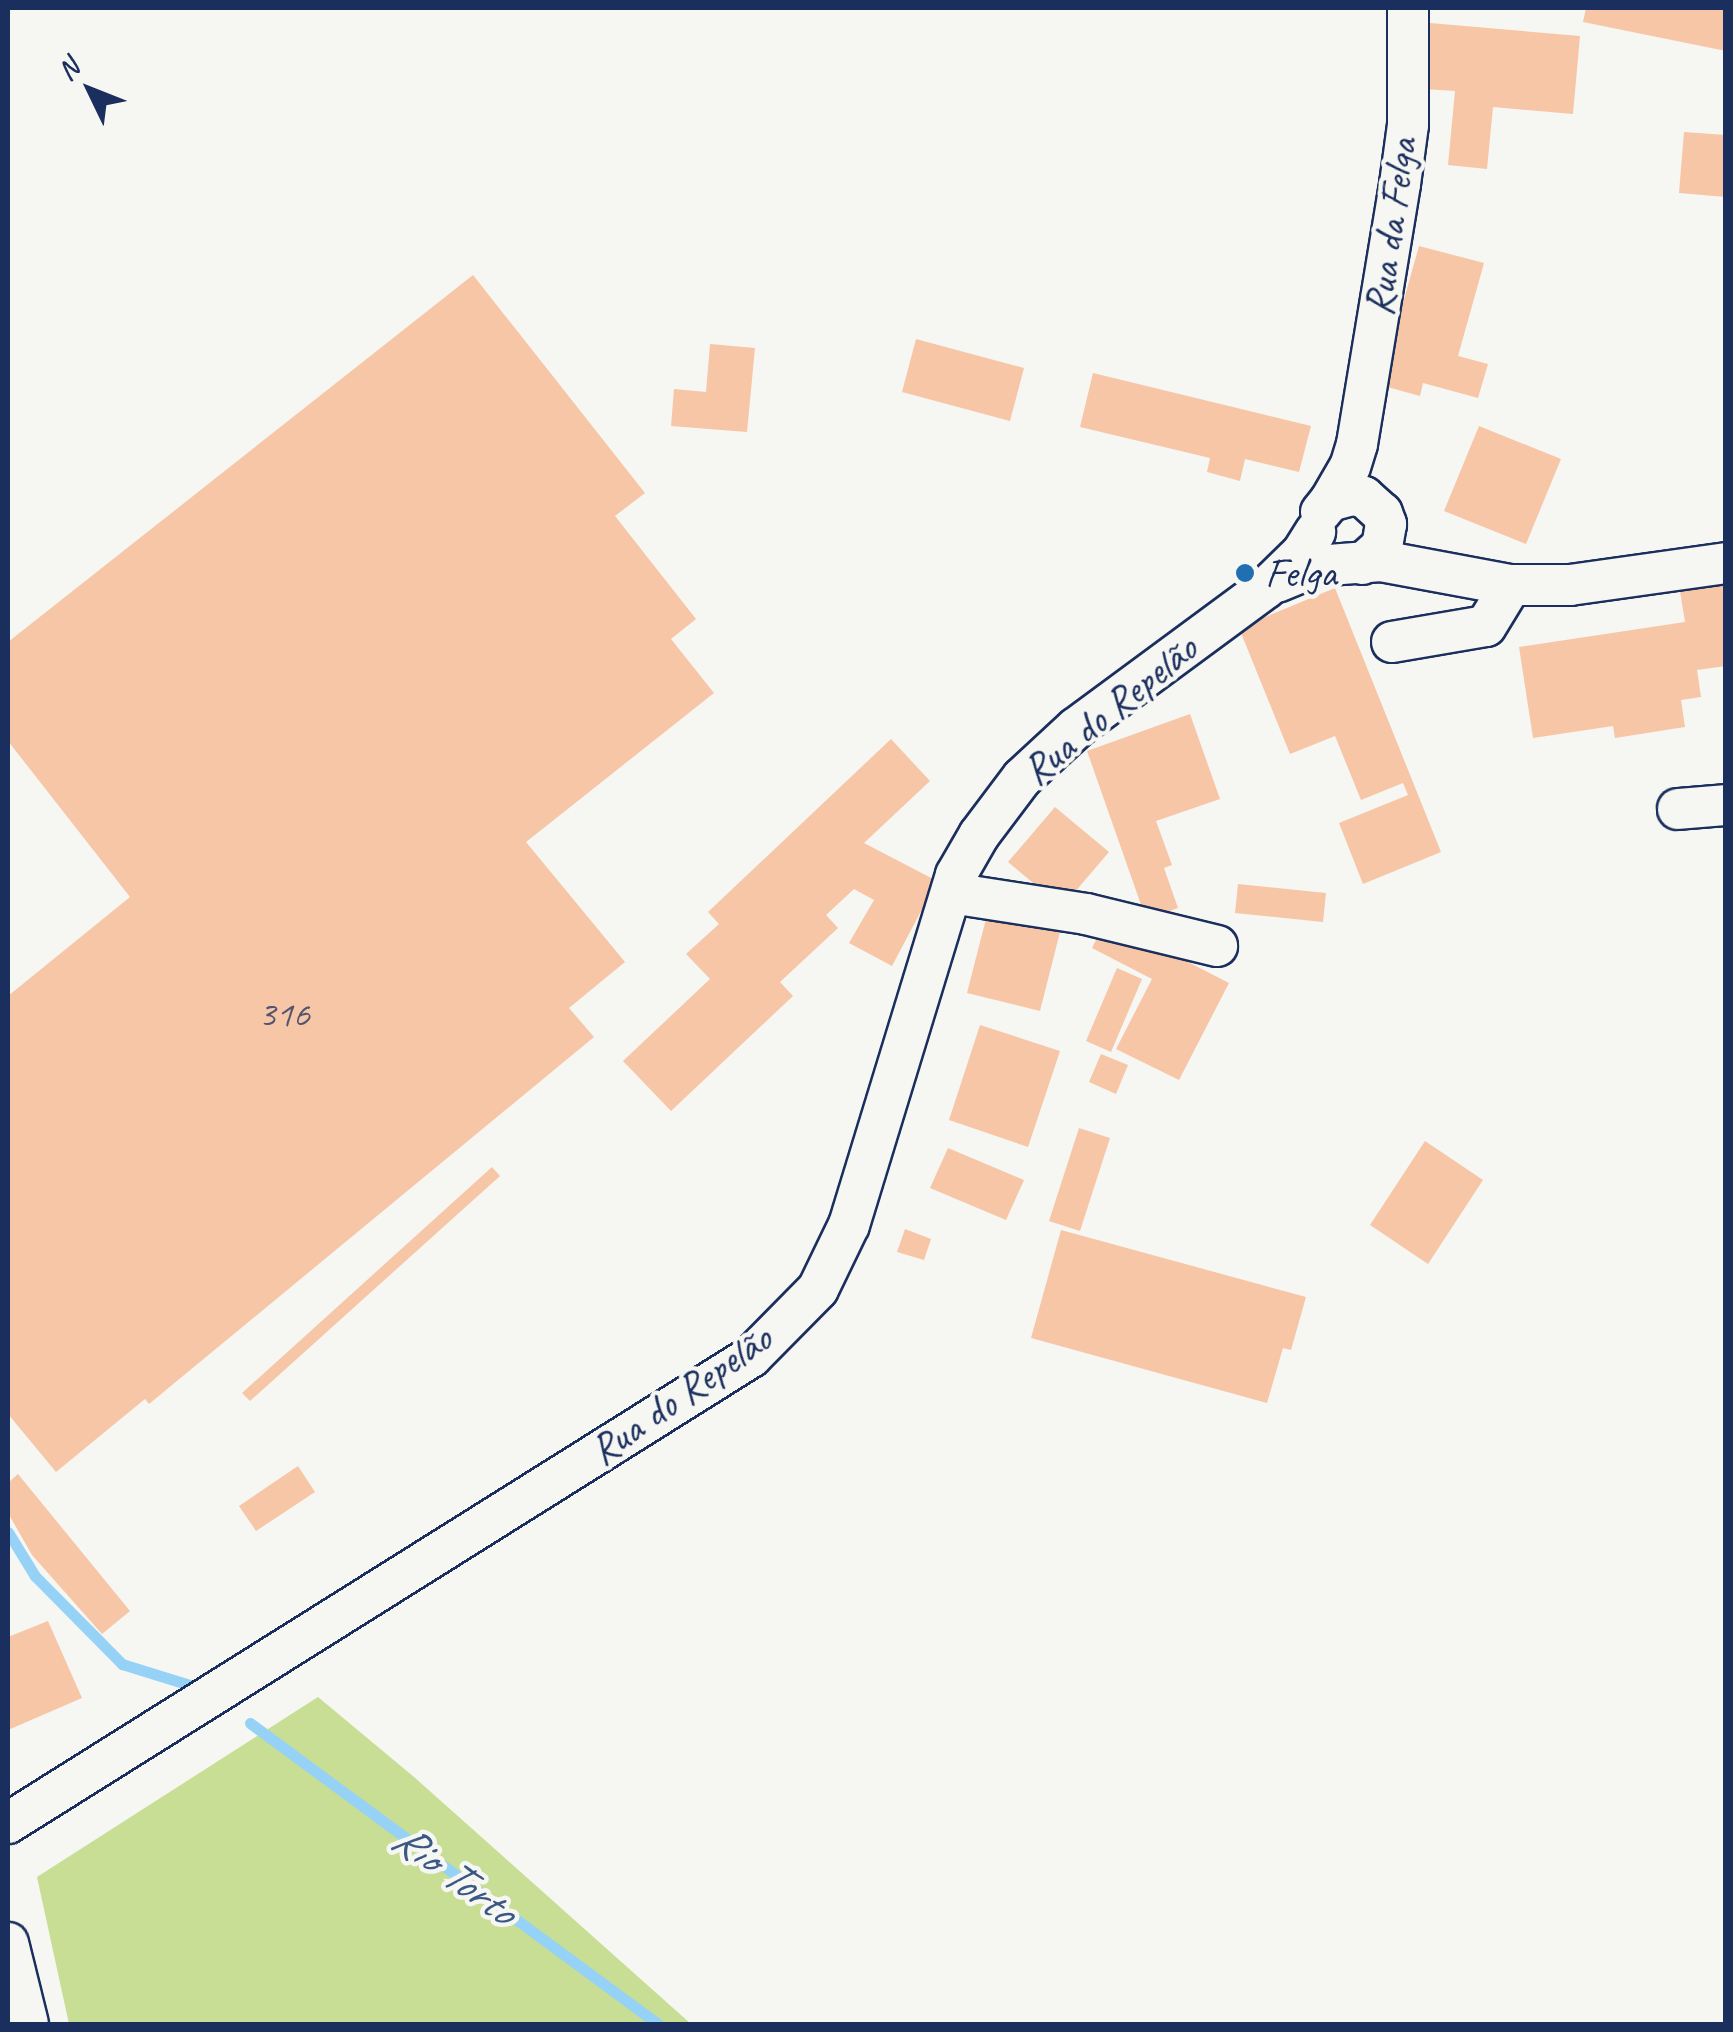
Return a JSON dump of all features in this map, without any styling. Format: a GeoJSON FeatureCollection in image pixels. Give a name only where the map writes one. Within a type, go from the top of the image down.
{"type":"FeatureCollection","features":[{"type":"Feature","properties":{"kind":"street","name":"Rua da Felga"},"geometry":{"type":"LineString","coordinates":[[1322,516],[1350,467],[1357,444],[1408,126],[1408,8]]}},
{"type":"Feature","properties":{"kind":"street","name":"Rua da Felga"},"geometry":{"type":"LineString","coordinates":[[1357,444],[1358,466],[1380,514]]}},
{"type":"Feature","properties":{"kind":"street"},"geometry":{"type":"LineString","coordinates":[[1380,514],[1382,546],[1352,564],[1323,553],[1322,516],[1352,495],[1380,514],[1412,552],[1463,576],[1511,584],[1570,585],[1726,564]]}},
{"type":"Feature","properties":{"kind":"street","name":"Rua do Repelão"},"geometry":{"type":"LineString","coordinates":[[8,1824],[734,1368],[764,1344],[818,1289],[849,1225],[950,893],[979,836],[1022,778],[1076,728],[1266,588],[1302,553],[1322,516]]}},
{"type":"Feature","properties":{"kind":"street","name":"Rua do Repelão"},"geometry":{"type":"LineString","coordinates":[[1266,588],[1305,570],[1381,561],[1463,576]]}},
{"type":"Feature","properties":{"kind":"street"},"geometry":{"type":"LineString","coordinates":[[1392,642],[1486,626],[1511,584]]}},
{"type":"Feature","properties":{"kind":"street"},"geometry":{"type":"LineString","coordinates":[[1678,809],[1726,805]]}},
{"type":"Feature","properties":{"kind":"street"},"geometry":{"type":"LineString","coordinates":[[950,893],[1086,914],[1216,946]]}},
{"type":"Feature","properties":{"kind":"street"},"geometry":{"type":"LineString","coordinates":[[8,1943],[28,2024]]}},
{"type":"Feature","properties":{"kind":"green space"},"geometry":{"type":"Polygon","coordinates":[[[318,1697],[414,1777],[691,2024],[69,2024],[37,1877],[318,1697]]]}},
{"type":"Feature","properties":{"kind":"building"},"geometry":{"type":"Polygon","coordinates":[[[1586,8],[1726,8],[1726,51],[1583,22],[1586,8]]]}},
{"type":"Feature","properties":{"kind":"building"},"geometry":{"type":"Polygon","coordinates":[[[1430,23],[1580,36],[1573,114],[1493,107],[1487,169],[1448,165],[1455,91],[1424,89],[1430,23]]]}},
{"type":"Feature","properties":{"kind":"building"},"geometry":{"type":"Polygon","coordinates":[[[1684,132],[1726,135],[1726,197],[1679,193],[1684,132]]]}},
{"type":"Feature","properties":{"kind":"building"},"geometry":{"type":"Polygon","coordinates":[[[1419,246],[1484,263],[1458,356],[1488,364],[1478,398],[1423,383],[1420,396],[1380,385],[1419,246]]]}},
{"type":"Feature","properties":{"kind":"building"},"geometry":{"type":"Polygon","coordinates":[[[473,275],[645,493],[615,516],[696,619],[671,639],[714,693],[526,842],[625,962],[569,1008],[594,1037],[149,1404],[145,1399],[56,1472],[8,1414],[8,996],[130,897],[8,741],[8,642],[473,275]]]}},
{"type":"Feature","properties":{"kind":"building"},"geometry":{"type":"Polygon","coordinates":[[[916,339],[1024,368],[1010,421],[902,392],[916,339]]]}},
{"type":"Feature","properties":{"kind":"building"},"geometry":{"type":"Polygon","coordinates":[[[710,344],[755,348],[747,432],[671,426],[674,389],[706,392],[710,344]]]}},
{"type":"Feature","properties":{"kind":"building"},"geometry":{"type":"Polygon","coordinates":[[[1093,373],[1311,426],[1299,472],[1245,459],[1240,481],[1207,472],[1210,458],[1080,427],[1093,373]]]}},
{"type":"Feature","properties":{"kind":"building"},"geometry":{"type":"Polygon","coordinates":[[[1479,426],[1561,459],[1526,544],[1444,511],[1479,426]]]}},
{"type":"Feature","properties":{"kind":"building"},"geometry":{"type":"Polygon","coordinates":[[[1726,572],[1726,666],[1697,670],[1701,697],[1681,700],[1685,727],[1615,738],[1613,726],[1533,738],[1519,647],[1685,622],[1678,579],[1726,572]]]}},
{"type":"Feature","properties":{"kind":"building"},"geometry":{"type":"Polygon","coordinates":[[[1335,588],[1441,852],[1363,884],[1339,823],[1408,795],[1403,783],[1361,800],[1335,736],[1290,754],[1239,628],[1335,588]]]}},
{"type":"Feature","properties":{"kind":"building"},"geometry":{"type":"Polygon","coordinates":[[[1190,714],[1220,799],[1156,821],[1172,865],[1164,868],[1178,908],[1146,919],[1087,751],[1190,714]]]}},
{"type":"Feature","properties":{"kind":"building"},"geometry":{"type":"Polygon","coordinates":[[[891,739],[930,781],[864,843],[937,881],[892,966],[849,943],[874,900],[854,889],[826,915],[838,928],[780,982],[793,996],[671,1111],[623,1061],[710,979],[686,954],[719,924],[708,912],[891,739]]]}},
{"type":"Feature","properties":{"kind":"building"},"geometry":{"type":"Polygon","coordinates":[[[1055,807],[1109,852],[1062,907],[1008,862],[1055,807]]]}},
{"type":"Feature","properties":{"kind":"building"},"geometry":{"type":"Polygon","coordinates":[[[1238,884],[1326,893],[1323,922],[1235,913],[1238,884]]]}},
{"type":"Feature","properties":{"kind":"building"},"geometry":{"type":"Polygon","coordinates":[[[988,911],[1061,928],[1040,1011],[967,993],[988,911]]]}},
{"type":"Feature","properties":{"kind":"building"},"geometry":{"type":"Polygon","coordinates":[[[1106,920],[1229,983],[1179,1080],[1116,1049],[1152,979],[1092,948],[1106,920]]]}},
{"type":"Feature","properties":{"kind":"building"},"geometry":{"type":"Polygon","coordinates":[[[1117,968],[1142,979],[1111,1052],[1086,1041],[1117,968]]]}},
{"type":"Feature","properties":{"kind":"building"},"geometry":{"type":"Polygon","coordinates":[[[980,1025],[1060,1051],[1028,1147],[949,1120],[980,1025]]]}},
{"type":"Feature","properties":{"kind":"building"},"geometry":{"type":"Polygon","coordinates":[[[1101,1054],[1128,1065],[1116,1094],[1089,1082],[1101,1054]]]}},
{"type":"Feature","properties":{"kind":"building"},"geometry":{"type":"Polygon","coordinates":[[[1079,1128],[1110,1138],[1080,1231],[1049,1221],[1079,1128]]]}},
{"type":"Feature","properties":{"kind":"building"},"geometry":{"type":"Polygon","coordinates":[[[1425,1141],[1483,1180],[1428,1264],[1370,1225],[1425,1141]]]}},
{"type":"Feature","properties":{"kind":"building"},"geometry":{"type":"Polygon","coordinates":[[[948,1148],[1024,1180],[1006,1220],[930,1188],[948,1148]]]}},
{"type":"Feature","properties":{"kind":"building"},"geometry":{"type":"Polygon","coordinates":[[[492,1167],[500,1176],[250,1401],[242,1393],[492,1167]]]}},
{"type":"Feature","properties":{"kind":"building"},"geometry":{"type":"Polygon","coordinates":[[[905,1229],[931,1239],[924,1260],[897,1252],[905,1229]]]}},
{"type":"Feature","properties":{"kind":"building"},"geometry":{"type":"Polygon","coordinates":[[[1061,1230],[1306,1297],[1291,1350],[1283,1348],[1267,1403],[1031,1338],[1061,1230]]]}},
{"type":"Feature","properties":{"kind":"building"},"geometry":{"type":"Polygon","coordinates":[[[298,1466],[315,1492],[256,1531],[239,1506],[298,1466]]]}},
{"type":"Feature","properties":{"kind":"building"},"geometry":{"type":"Polygon","coordinates":[[[18,1474],[130,1611],[102,1634],[32,1555],[8,1513],[8,1483],[18,1474]]]}},
{"type":"Feature","properties":{"kind":"building"},"geometry":{"type":"Polygon","coordinates":[[[48,1621],[82,1698],[8,1730],[8,1637],[48,1621]]]}},
{"type":"Feature","properties":{"kind":"waterway","name":"Rio Torto"},"geometry":{"type":"LineString","coordinates":[[8,1532],[35,1576],[122,1664],[190,1685]]}},
{"type":"Feature","properties":{"kind":"waterway","name":"Rio Torto"},"geometry":{"type":"LineString","coordinates":[[250,1723],[658,2024]]}},
{"type":"Feature","properties":{"kind":"place","name":"Felga"},"geometry":{"type":"Point","coordinates":[1245,573]}}]}
